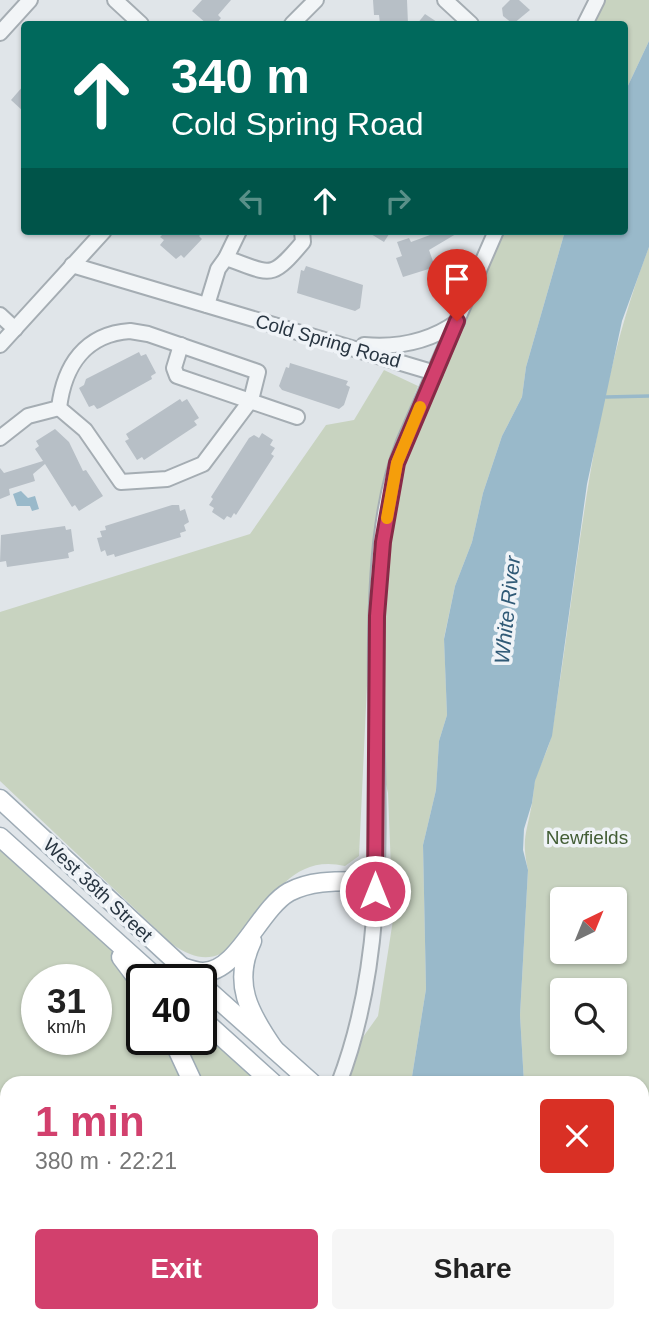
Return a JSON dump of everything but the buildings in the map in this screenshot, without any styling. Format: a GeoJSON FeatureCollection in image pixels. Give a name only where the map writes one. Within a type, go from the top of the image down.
{"type":"FeatureCollection","features":[{"type":"Feature","properties":{"kind":"main road","name":"West 38th Street"},"geometry":{"type":"LineString","coordinates":[[0,799],[179,964]]}},
{"type":"Feature","properties":{"kind":"main road","name":"West 38th Street"},"geometry":{"type":"LineString","coordinates":[[0,837],[141,964]]}},
{"type":"Feature","properties":{"kind":"main road"},"geometry":{"type":"LineString","coordinates":[[217,968],[238,951],[271,906],[289,892],[311,884],[375,881]]}},
{"type":"Feature","properties":{"kind":"main road"},"geometry":{"type":"LineString","coordinates":[[74,905],[126,966]]}},
{"type":"Feature","properties":{"kind":"main road"},"geometry":{"type":"LineString","coordinates":[[271,906],[245,956],[242,983],[251,1014],[274,1049]]}},
{"type":"Feature","properties":{"kind":"main road"},"geometry":{"type":"LineString","coordinates":[[217,998],[304,1076]]}},
{"type":"Feature","properties":{"kind":"main road"},"geometry":{"type":"LineString","coordinates":[[217,1032],[265,1076]]}},
{"type":"Feature","properties":{"kind":"main road"},"geometry":{"type":"LineString","coordinates":[[180,1055],[190,1076]]}},
{"type":"Feature","properties":{"kind":"main road"},"geometry":{"type":"LineString","coordinates":[[187,1055],[190,1076]]}},
{"type":"Feature","properties":{"kind":"street"},"geometry":{"type":"LineString","coordinates":[[0,33],[30,0]]}},
{"type":"Feature","properties":{"kind":"street"},"geometry":{"type":"LineString","coordinates":[[114,0],[138,21]]}},
{"type":"Feature","properties":{"kind":"street"},"geometry":{"type":"LineString","coordinates":[[295,21],[316,0]]}},
{"type":"Feature","properties":{"kind":"street"},"geometry":{"type":"LineString","coordinates":[[445,0],[468,21]]}},
{"type":"Feature","properties":{"kind":"street"},"geometry":{"type":"LineString","coordinates":[[586,21],[597,0]]}},
{"type":"Feature","properties":{"kind":"street"},"geometry":{"type":"LineString","coordinates":[[0,345],[100,235]]}},
{"type":"Feature","properties":{"kind":"street"},"geometry":{"type":"LineString","coordinates":[[210,306],[218,269],[225,262],[237,235]]}},
{"type":"Feature","properties":{"kind":"street"},"geometry":{"type":"LineString","coordinates":[[225,262],[267,272],[278,270],[304,241],[303,235]]}},
{"type":"Feature","properties":{"kind":"street"},"geometry":{"type":"LineString","coordinates":[[341,1076],[357,1029],[371,965],[376,916],[377,616],[381,559],[397,463],[494,235]]}},
{"type":"Feature","properties":{"kind":"street","name":"Cold Spring Road"},"geometry":{"type":"LineString","coordinates":[[72,265],[435,373]]}},
{"type":"Feature","properties":{"kind":"street"},"geometry":{"type":"LineString","coordinates":[[0,316],[15,329]]}},
{"type":"Feature","properties":{"kind":"street"},"geometry":{"type":"LineString","coordinates":[[334,343],[382,346],[409,343],[442,333],[457,321]]}},
{"type":"Feature","properties":{"kind":"street"},"geometry":{"type":"LineString","coordinates":[[130,331],[255,369],[258,379],[251,400],[222,444],[199,467],[167,479],[127,483],[115,477],[89,435],[59,408],[62,385],[69,367],[79,353],[98,339],[130,331]]}},
{"type":"Feature","properties":{"kind":"street"},"geometry":{"type":"LineString","coordinates":[[181,345],[174,368],[177,376],[297,417]]}},
{"type":"Feature","properties":{"kind":"street"},"geometry":{"type":"LineString","coordinates":[[0,438],[29,415],[59,408]]}},
{"type":"Feature","properties":{"kind":"green space"},"geometry":{"type":"Polygon","coordinates":[[[602,0],[649,0],[649,41],[628,86],[628,21],[592,21],[602,0]]]}},
{"type":"Feature","properties":{"kind":"green space"},"geometry":{"type":"Polygon","coordinates":[[[499,235],[564,235],[526,367],[522,397],[502,436],[483,493],[472,542],[455,586],[444,638],[447,715],[439,741],[436,790],[423,845],[426,989],[412,1076],[349,1076],[363,1037],[378,1016],[393,920],[388,793],[382,767],[383,653],[386,578],[401,466],[499,235]]]}},
{"type":"Feature","properties":{"kind":"green space","name":"Newfields"},"geometry":{"type":"Polygon","coordinates":[[[649,247],[649,1076],[524,1076],[520,1015],[528,870],[525,843],[535,780],[552,732],[599,426],[612,365],[649,247]]]}},
{"type":"Feature","properties":{"kind":"green space"},"geometry":{"type":"Polygon","coordinates":[[[384,370],[418,386],[389,461],[371,600],[359,856],[345,866],[315,865],[291,877],[239,939],[221,954],[199,957],[172,944],[0,781],[0,612],[250,534],[326,425],[354,420],[384,370]]]}},
{"type":"Feature","properties":{"kind":"green space"},"geometry":{"type":"Polygon","coordinates":[[[0,846],[56,895],[126,969],[126,1055],[175,1055],[183,1076],[0,1076],[0,846]]]}},
{"type":"Feature","properties":{"kind":"green space"},"geometry":{"type":"Polygon","coordinates":[[[217,1044],[253,1076],[198,1076],[190,1055],[217,1055],[217,1044]]]}},
{"type":"Feature","properties":{"kind":"water","name":"White River"},"geometry":{"type":"Polygon","coordinates":[[[649,41],[649,247],[622,321],[587,484],[552,736],[535,781],[524,829],[523,850],[528,870],[520,1015],[524,1076],[412,1076],[426,989],[423,845],[436,790],[439,741],[447,715],[444,639],[455,586],[472,542],[483,493],[502,436],[522,397],[526,367],[564,235],[628,235],[628,86],[649,41]]]}},
{"type":"Feature","properties":{"kind":"water"},"geometry":{"type":"Polygon","coordinates":[[[21,491],[28,498],[35,496],[39,509],[32,511],[30,506],[17,506],[13,494],[21,491]]]}},
{"type":"Feature","properties":{"kind":"waterway"},"geometry":{"type":"LineString","coordinates":[[606,397],[649,396]]}},
{"type":"Feature","properties":{"kind":"slow traffic"},"geometry":{"type":"LineString","coordinates":[[387,518],[397,463],[420,407]]}},
{"type":"Feature","properties":{"kind":"route"},"geometry":{"type":"LineString","coordinates":[[375,891],[377,616],[383,542],[392,486],[404,442],[457,321]]}}]}
